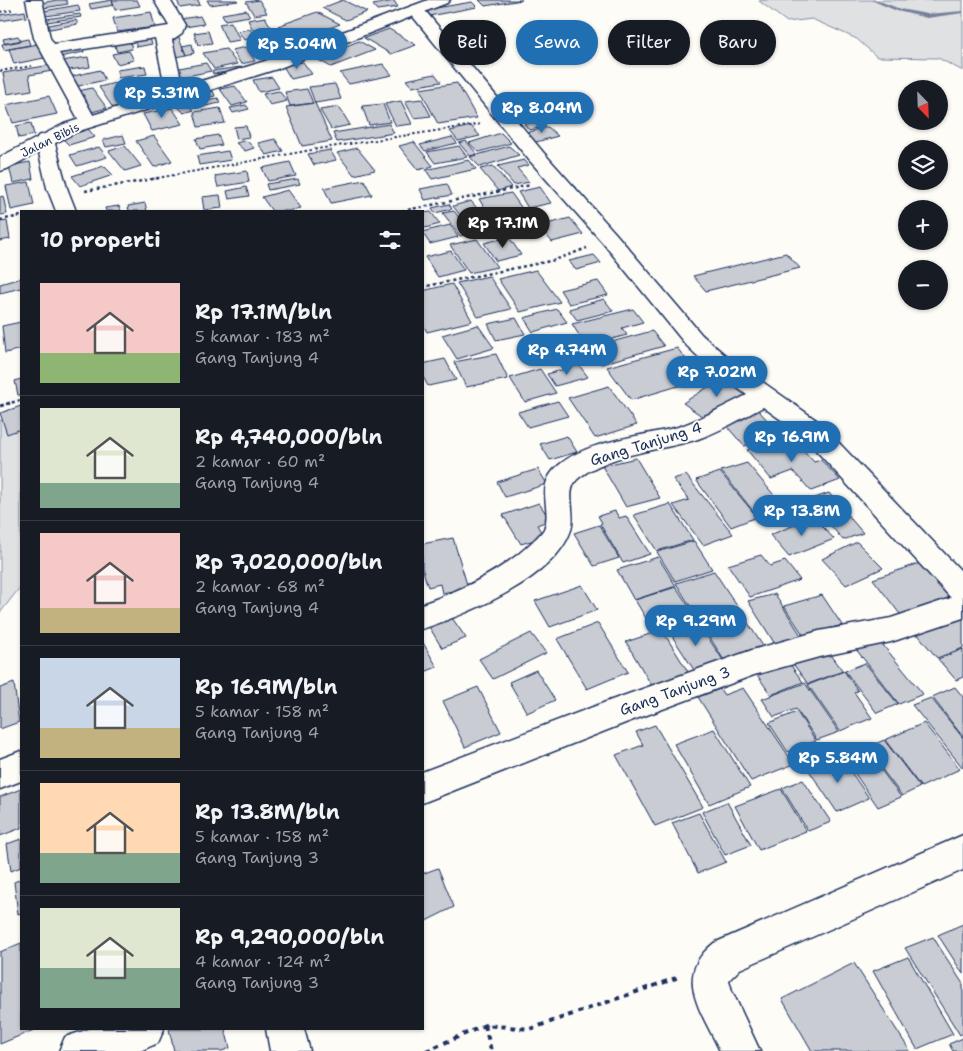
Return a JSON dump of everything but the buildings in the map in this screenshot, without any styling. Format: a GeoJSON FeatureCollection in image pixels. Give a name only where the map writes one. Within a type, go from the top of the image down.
{"type":"FeatureCollection","features":[{"type":"Feature","properties":{"kind":"street"},"geometry":{"type":"LineString","coordinates":[[34,0],[39,31],[88,122]]}},
{"type":"Feature","properties":{"kind":"street"},"geometry":{"type":"LineString","coordinates":[[162,0],[176,25],[176,30]]}},
{"type":"Feature","properties":{"kind":"street","name":"Jalan Bibis"},"geometry":{"type":"LineString","coordinates":[[0,165],[45,140],[88,122],[271,65],[442,0]]}},
{"type":"Feature","properties":{"kind":"street"},"geometry":{"type":"LineString","coordinates":[[416,10],[506,120],[610,239],[694,340],[718,362],[810,428],[963,592]]}},
{"type":"Feature","properties":{"kind":"street"},"geometry":{"type":"LineString","coordinates":[[52,56],[176,30]]}},
{"type":"Feature","properties":{"kind":"street"},"geometry":{"type":"LineString","coordinates":[[176,30],[163,38],[176,96]]}},
{"type":"Feature","properties":{"kind":"street"},"geometry":{"type":"LineString","coordinates":[[45,140],[63,204]]}},
{"type":"Feature","properties":{"kind":"street","name":"Gang Tanjung 4"},"geometry":{"type":"LineString","coordinates":[[424,616],[475,596],[494,586],[528,563],[549,543],[556,532],[559,522],[556,495],[558,484],[570,470],[601,456],[697,429],[766,395]]}},
{"type":"Feature","properties":{"kind":"street","name":"Gang Tanjung 3"},"geometry":{"type":"LineString","coordinates":[[424,787],[616,712],[752,663],[819,644],[891,630],[963,606]]}},
{"type":"Feature","properties":{"kind":"street"},"geometry":{"type":"LineString","coordinates":[[0,774],[20,766]]}},
{"type":"Feature","properties":{"kind":"street"},"geometry":{"type":"LineString","coordinates":[[740,1051],[714,995],[710,980],[711,972],[717,964],[728,956],[963,852]]}},
{"type":"Feature","properties":{"kind":"street"},"geometry":{"type":"LineString","coordinates":[[79,1051],[116,1042],[142,1030]]}},
{"type":"Feature","properties":{"kind":"street"},"geometry":{"type":"LineString","coordinates":[[285,1030],[290,1051]]}},
{"type":"Feature","properties":{"kind":"path"},"geometry":{"type":"LineString","coordinates":[[0,72],[52,56]]}},
{"type":"Feature","properties":{"kind":"path"},"geometry":{"type":"LineString","coordinates":[[63,204],[317,149],[506,120]]}},
{"type":"Feature","properties":{"kind":"path"},"geometry":{"type":"LineString","coordinates":[[407,210],[557,180]]}},
{"type":"Feature","properties":{"kind":"path"},"geometry":{"type":"LineString","coordinates":[[0,220],[20,216]]}},
{"type":"Feature","properties":{"kind":"path"},"geometry":{"type":"LineString","coordinates":[[424,287],[555,260],[610,239]]}},
{"type":"Feature","properties":{"kind":"path"},"geometry":{"type":"LineString","coordinates":[[0,406],[20,400]]}},
{"type":"Feature","properties":{"kind":"path"},"geometry":{"type":"LineString","coordinates":[[426,1051],[485,1025],[492,1024],[519,1031],[530,1029],[717,964]]}},
{"type":"Feature","properties":{"kind":"path"},"geometry":{"type":"LineString","coordinates":[[485,1025],[491,1051]]}},
{"type":"Feature","properties":{"kind":"shaded area"},"geometry":{"type":"Polygon","coordinates":[[[963,0],[963,71],[938,58],[877,57],[857,39],[812,19],[787,22],[759,1],[963,0]]]}},
{"type":"Feature","properties":{"kind":"shaded area"},"geometry":{"type":"Polygon","coordinates":[[[0,420],[20,426],[20,587],[0,613],[0,420]]]}},
{"type":"Feature","properties":{"kind":"waterway"},"geometry":{"type":"LineString","coordinates":[[873,0],[899,10],[927,16],[963,12]]}}]}
